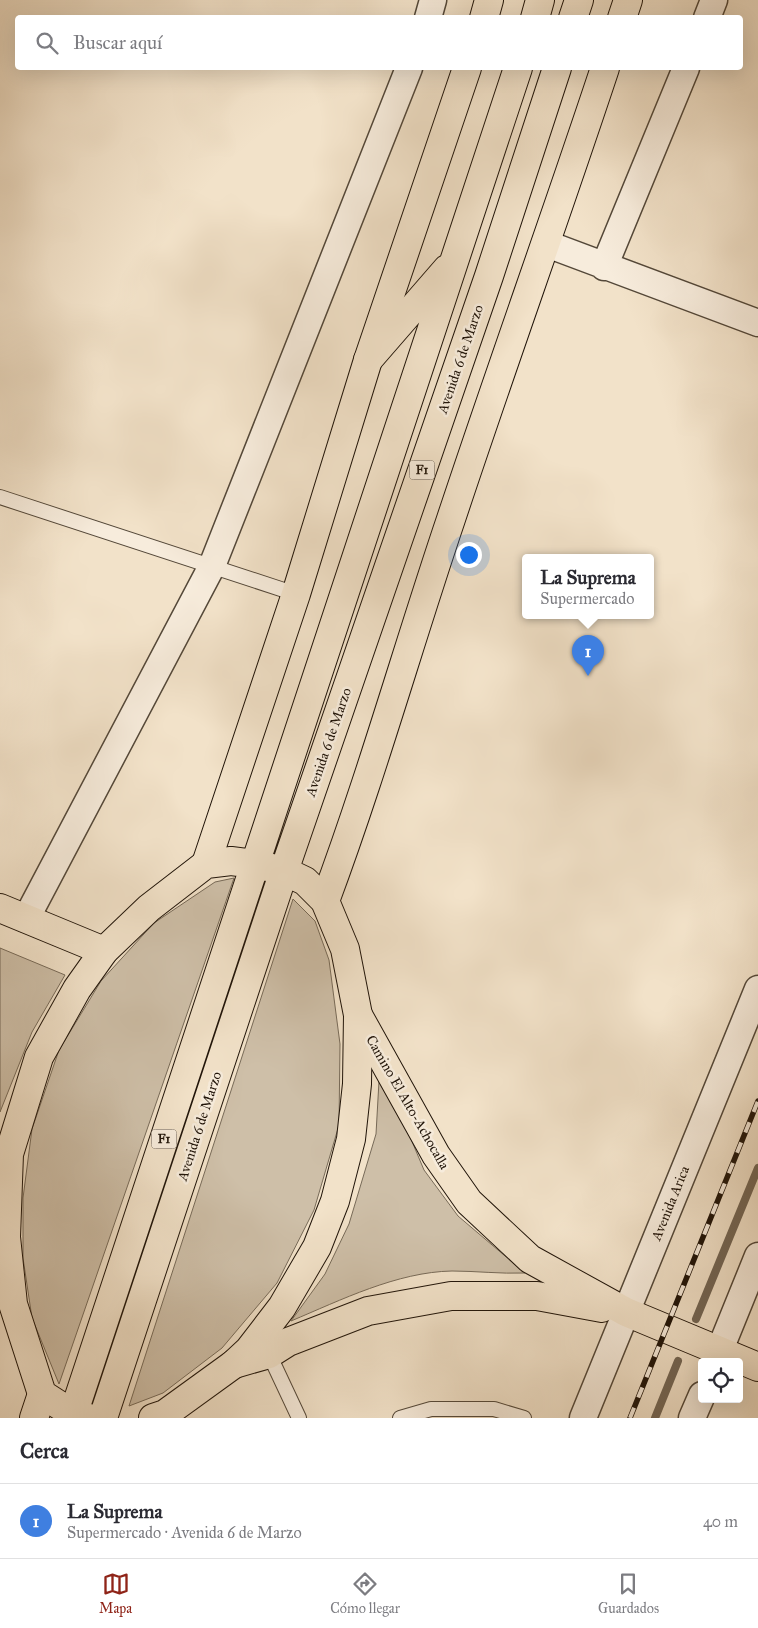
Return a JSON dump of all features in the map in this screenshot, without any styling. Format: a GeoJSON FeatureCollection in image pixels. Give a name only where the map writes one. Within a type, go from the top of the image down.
{"type":"FeatureCollection","features":[{"type":"Feature","properties":{"kind":"main road"},"geometry":{"type":"LineString","coordinates":[[485,15],[490,0]]}},
{"type":"Feature","properties":{"kind":"main road"},"geometry":{"type":"LineString","coordinates":[[536,15],[540,0]]}},
{"type":"Feature","properties":{"kind":"main road"},"geometry":{"type":"LineString","coordinates":[[574,15],[579,0]]}},
{"type":"Feature","properties":{"kind":"main road"},"geometry":{"type":"LineString","coordinates":[[623,15],[628,0]]}},
{"type":"Feature","properties":{"kind":"main road"},"geometry":{"type":"LineString","coordinates":[[206,864],[296,594],[368,360],[466,70]]}},
{"type":"Feature","properties":{"kind":"main road","name":"Avenida 6 de Marzo"},"geometry":{"type":"LineString","coordinates":[[78,1417],[256,864],[517,70]]}},
{"type":"Feature","properties":{"kind":"main road","name":"Avenida 6 de Marzo"},"geometry":{"type":"LineString","coordinates":[[103,1418],[284,871],[489,276],[556,70]]}},
{"type":"Feature","properties":{"kind":"main road"},"geometry":{"type":"LineString","coordinates":[[325,901],[353,827],[451,520],[547,244],[604,70]]}},
{"type":"Feature","properties":{"kind":"main road"},"geometry":{"type":"LineString","coordinates":[[368,360],[455,260]]}},
{"type":"Feature","properties":{"kind":"main road","name":"F1"},"geometry":{"type":"LineString","coordinates":[[78,1417],[38,1406],[13,1304],[3,1236],[9,1154],[39,1057],[77,989],[104,951],[149,908],[206,864],[231,860],[284,871],[305,881],[325,901],[345,949],[358,1015],[357,1084],[351,1139],[335,1201],[317,1247],[282,1307],[249,1350],[234,1364],[161,1417]]}},
{"type":"Feature","properties":{"kind":"main road"},"geometry":{"type":"LineString","coordinates":[[0,908],[104,951]]}},
{"type":"Feature","properties":{"kind":"main road","name":"Camino El Alto-Achocalla"},"geometry":{"type":"LineString","coordinates":[[358,1015],[436,1155],[469,1202],[530,1259],[626,1312],[718,1356],[758,1367]]}},
{"type":"Feature","properties":{"kind":"main road","name":"Camino El Alto-Achocalla"},"geometry":{"type":"LineString","coordinates":[[234,1364],[268,1354],[288,1342],[368,1311],[451,1296],[537,1296],[626,1312]]}},
{"type":"Feature","properties":{"kind":"street"},"geometry":{"type":"LineString","coordinates":[[429,15],[433,0]]}},
{"type":"Feature","properties":{"kind":"street"},"geometry":{"type":"LineString","coordinates":[[708,15],[714,0]]}},
{"type":"Feature","properties":{"kind":"street"},"geometry":{"type":"LineString","coordinates":[[26,919],[212,566],[408,70]]}},
{"type":"Feature","properties":{"kind":"street"},"geometry":{"type":"LineString","coordinates":[[604,267],[685,70]]}},
{"type":"Feature","properties":{"kind":"street"},"geometry":{"type":"LineString","coordinates":[[547,244],[604,267],[758,323]]}},
{"type":"Feature","properties":{"kind":"street","name":"Avenida Arica"},"geometry":{"type":"LineString","coordinates":[[583,1418],[758,989]]}},
{"type":"Feature","properties":{"kind":"street"},"geometry":{"type":"LineString","coordinates":[[718,1356],[758,1256]]}},
{"type":"Feature","properties":{"kind":"street"},"geometry":{"type":"LineString","coordinates":[[692,1418],[699,1403]]}},
{"type":"Feature","properties":{"kind":"lane"},"geometry":{"type":"LineString","coordinates":[[0,496],[296,594]]}},
{"type":"Feature","properties":{"kind":"lane"},"geometry":{"type":"LineString","coordinates":[[268,1354],[299,1418]]}},
{"type":"Feature","properties":{"kind":"lane"},"geometry":{"type":"LineString","coordinates":[[400,1418],[431,1408],[494,1408],[524,1418]]}},
{"type":"Feature","properties":{"kind":"shaded area"},"geometry":{"type":"Polygon","coordinates":[[[234,878],[59,1384],[32,1318],[23,1258],[23,1198],[32,1129],[59,1050],[101,981],[154,923],[215,882],[234,878]]]}},
{"type":"Feature","properties":{"kind":"shaded area"},"geometry":{"type":"Polygon","coordinates":[[[293,899],[315,921],[329,960],[340,1044],[339,1125],[314,1210],[277,1283],[222,1348],[163,1393],[129,1406],[293,899]]]}},
{"type":"Feature","properties":{"kind":"shaded area"},"geometry":{"type":"Polygon","coordinates":[[[0,948],[65,975],[32,1032],[0,1112],[0,948]]]}},
{"type":"Feature","properties":{"kind":"shaded area"},"geometry":{"type":"Polygon","coordinates":[[[379,1081],[408,1132],[424,1170],[458,1216],[525,1273],[452,1271],[411,1276],[370,1288],[291,1321],[325,1274],[349,1224],[376,1134],[379,1081]]]}},
{"type":"Feature","properties":{"kind":"waterway"},"geometry":{"type":"LineString","coordinates":[[696,1319],[758,1168]]}},
{"type":"Feature","properties":{"kind":"waterway"},"geometry":{"type":"LineString","coordinates":[[655,1418],[678,1361]]}},
{"type":"Feature","properties":{"kind":"railway"},"geometry":{"type":"LineString","coordinates":[[630,1418],[758,1101]]}},
{"type":"Feature","properties":{"kind":"place","name":"La Suprema"},"geometry":{"type":"Point","coordinates":[588,676]}}]}
